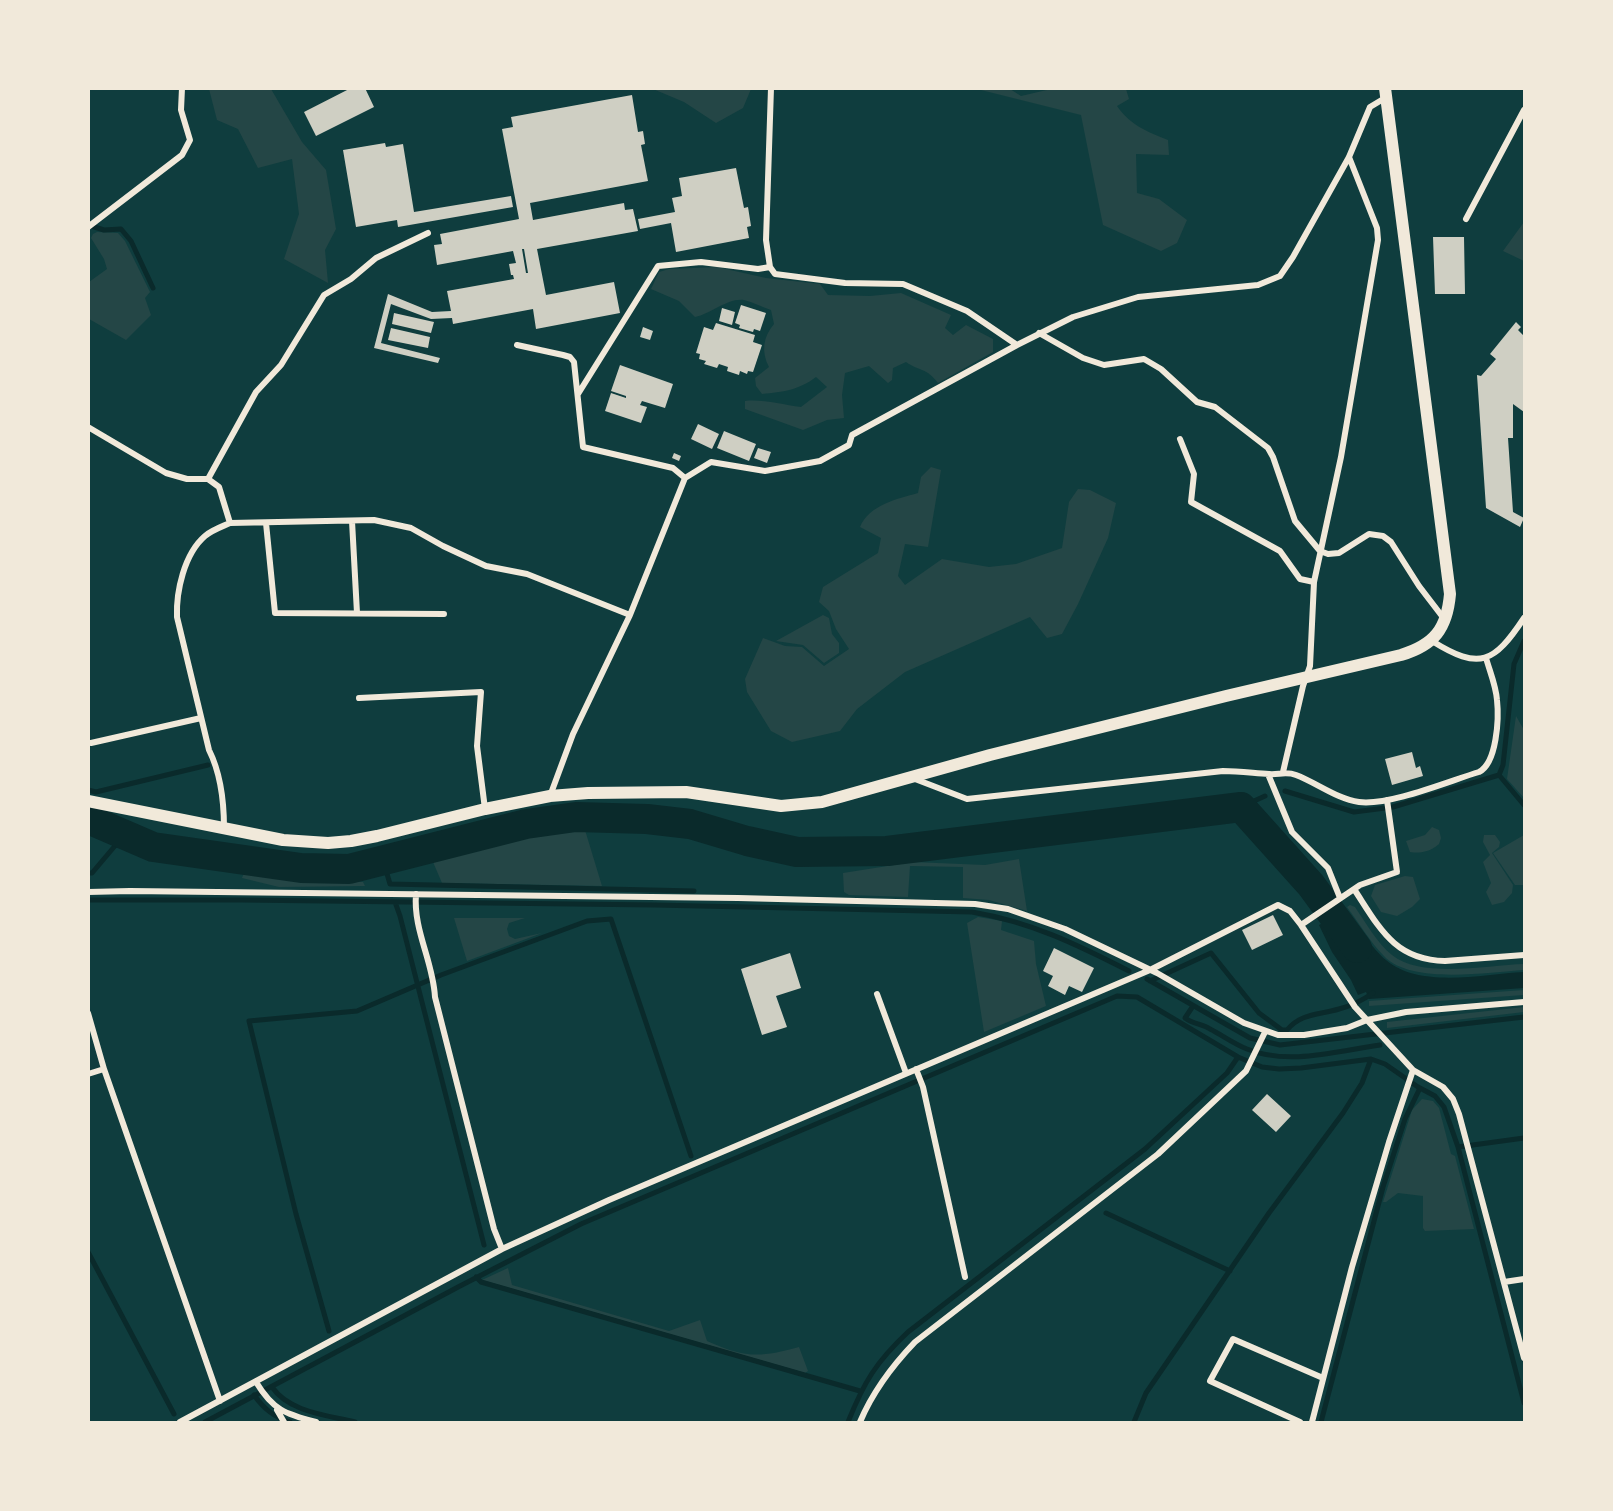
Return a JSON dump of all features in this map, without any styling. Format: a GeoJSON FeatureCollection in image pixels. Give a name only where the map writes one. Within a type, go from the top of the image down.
{"type":"FeatureCollection","features":[{"type":"Feature","properties":{"kind":"main road"},"geometry":{"type":"LineString","coordinates":[[88,801],[283,840],[328,843],[377,836],[485,809],[550,796],[588,793],[686,792],[781,806],[822,802],[909,776],[1413,651],[1432,641],[1445,620],[1449,603],[1449,584],[1385,93]]}},
{"type":"Feature","properties":{"kind":"street"},"geometry":{"type":"LineString","coordinates":[[91,225],[183,155],[190,140],[181,110],[182,88]]}},
{"type":"Feature","properties":{"kind":"street"},"geometry":{"type":"LineString","coordinates":[[771,88],[766,240],[770,267],[775,274],[845,283],[903,284],[967,311],[1017,345]]}},
{"type":"Feature","properties":{"kind":"street"},"geometry":{"type":"LineString","coordinates":[[550,796],[573,734],[630,615],[685,478],[711,462],[765,471],[820,461],[849,445],[852,435],[1039,333],[1073,317],[1138,297],[1258,285],[1280,276],[1350,157],[1370,107],[1385,93]]}},
{"type":"Feature","properties":{"kind":"street"},"geometry":{"type":"LineString","coordinates":[[1466,219],[1524,110]]}},
{"type":"Feature","properties":{"kind":"street"},"geometry":{"type":"LineString","coordinates":[[1283,772],[1310,666],[1314,582],[1341,457],[1378,240],[1377,228],[1350,157]]}},
{"type":"Feature","properties":{"kind":"street"},"geometry":{"type":"LineString","coordinates":[[208,479],[256,392],[281,365],[324,295],[351,279],[376,258],[429,233]]}},
{"type":"Feature","properties":{"kind":"street"},"geometry":{"type":"LineString","coordinates":[[578,394],[658,266],[701,262],[758,270],[770,267]]}},
{"type":"Feature","properties":{"kind":"street"},"geometry":{"type":"LineString","coordinates":[[1039,333],[1083,358],[1104,364],[1144,359],[1161,369],[1197,402],[1215,407],[1268,448],[1274,458],[1295,521],[1320,551],[1328,554],[1338,553],[1370,534],[1383,536],[1391,542],[1419,586],[1445,620]]}},
{"type":"Feature","properties":{"kind":"street"},"geometry":{"type":"LineString","coordinates":[[517,345],[570,357],[574,362],[583,447],[674,468],[685,478]]}},
{"type":"Feature","properties":{"kind":"street"},"geometry":{"type":"LineString","coordinates":[[88,427],[166,473],[187,479],[208,479],[219,488],[230,523]]}},
{"type":"Feature","properties":{"kind":"street"},"geometry":{"type":"LineString","coordinates":[[1180,439],[1194,474],[1191,502],[1280,551],[1300,579],[1314,582]]}},
{"type":"Feature","properties":{"kind":"street"},"geometry":{"type":"LineString","coordinates":[[224,828],[224,811],[217,767],[209,750],[177,617],[180,581],[202,538],[211,531],[230,523],[374,520],[411,528],[486,566],[527,574],[630,615]]}},
{"type":"Feature","properties":{"kind":"street"},"geometry":{"type":"LineString","coordinates":[[352,521],[357,613]]}},
{"type":"Feature","properties":{"kind":"street"},"geometry":{"type":"LineString","coordinates":[[266,523],[275,613],[444,614]]}},
{"type":"Feature","properties":{"kind":"street"},"geometry":{"type":"LineString","coordinates":[[1432,641],[1462,657],[1486,658],[1504,646],[1524,618]]}},
{"type":"Feature","properties":{"kind":"street"},"geometry":{"type":"LineString","coordinates":[[909,776],[967,800],[1223,771],[1268,774],[1283,772],[1294,774],[1347,799],[1387,802],[1479,772],[1486,767],[1494,747],[1498,708],[1486,658]]}},
{"type":"Feature","properties":{"kind":"street"},"geometry":{"type":"LineString","coordinates":[[359,698],[481,692],[477,746],[485,809]]}},
{"type":"Feature","properties":{"kind":"street"},"geometry":{"type":"LineString","coordinates":[[91,743],[201,718]]}},
{"type":"Feature","properties":{"kind":"street"},"geometry":{"type":"LineString","coordinates":[[1268,774],[1292,832],[1328,868],[1340,898]]}},
{"type":"Feature","properties":{"kind":"street"},"geometry":{"type":"LineString","coordinates":[[1301,925],[1354,889],[1397,872],[1387,802]]}},
{"type":"Feature","properties":{"kind":"street"},"geometry":{"type":"LineString","coordinates":[[1354,889],[1392,942],[1413,956],[1433,961],[1445,961],[1524,955]]}},
{"type":"Feature","properties":{"kind":"street"},"geometry":{"type":"LineString","coordinates":[[88,892],[749,898],[975,904],[1008,909],[1065,929],[1157,973],[1264,1034],[1304,1035],[1347,1028],[1367,1020],[1406,1012],[1524,1002]]}},
{"type":"Feature","properties":{"kind":"street"},"geometry":{"type":"LineString","coordinates":[[415,895],[416,921],[431,971],[435,997],[467,1127],[494,1229],[502,1249]]}},
{"type":"Feature","properties":{"kind":"street"},"geometry":{"type":"LineString","coordinates":[[180,1422],[257,1385],[502,1249],[609,1200],[1150,970],[1278,905],[1290,911],[1355,1007],[1412,1072],[1443,1087],[1453,1099],[1524,1358]]}},
{"type":"Feature","properties":{"kind":"street"},"geometry":{"type":"LineString","coordinates":[[877,994],[906,1073]]}},
{"type":"Feature","properties":{"kind":"street"},"geometry":{"type":"LineString","coordinates":[[88,1013],[104,1069],[220,1401]]}},
{"type":"Feature","properties":{"kind":"street"},"geometry":{"type":"LineString","coordinates":[[860,1422],[880,1383],[915,1342],[1158,1154],[1246,1071],[1264,1034]]}},
{"type":"Feature","properties":{"kind":"street"},"geometry":{"type":"LineString","coordinates":[[88,1074],[104,1069]]}},
{"type":"Feature","properties":{"kind":"street"},"geometry":{"type":"LineString","coordinates":[[916,1070],[923,1088],[965,1277]]}},
{"type":"Feature","properties":{"kind":"street"},"geometry":{"type":"LineString","coordinates":[[1312,1422],[1352,1267],[1412,1072]]}},
{"type":"Feature","properties":{"kind":"street"},"geometry":{"type":"LineString","coordinates":[[1504,1282],[1524,1279]]}},
{"type":"Feature","properties":{"kind":"street"},"geometry":{"type":"LineString","coordinates":[[1300,1422],[1210,1381],[1233,1339],[1323,1378]]}},
{"type":"Feature","properties":{"kind":"street"},"geometry":{"type":"LineString","coordinates":[[257,1385],[265,1398],[277,1409],[284,1422]]}},
{"type":"Feature","properties":{"kind":"street"},"geometry":{"type":"LineString","coordinates":[[277,1409],[316,1422]]}},
{"type":"Feature","properties":{"kind":"shaded area"},"geometry":{"type":"Polygon","coordinates":[[[209,89],[271,89],[302,142],[326,170],[336,229],[325,250],[328,283],[284,259],[299,214],[292,159],[258,168],[238,129],[217,120],[209,89]]]}},
{"type":"Feature","properties":{"kind":"shaded area"},"geometry":{"type":"Polygon","coordinates":[[[653,89],[751,89],[743,108],[716,123],[684,102],[653,89]]]}},
{"type":"Feature","properties":{"kind":"shaded area"},"geometry":{"type":"Polygon","coordinates":[[[977,89],[1010,89],[1021,96],[1051,89],[1126,89],[1129,99],[1117,106],[1122,113],[1140,127],[1168,140],[1169,155],[1136,154],[1137,193],[1159,199],[1187,220],[1177,243],[1161,251],[1103,225],[1081,115],[977,89]]]}},
{"type":"Feature","properties":{"kind":"shaded area"},"geometry":{"type":"Polygon","coordinates":[[[1524,222],[1524,261],[1503,251],[1524,222]]]}},
{"type":"Feature","properties":{"kind":"shaded area"},"geometry":{"type":"Polygon","coordinates":[[[97,232],[118,233],[125,241],[150,292],[145,298],[151,315],[126,340],[89,319],[89,282],[107,269],[104,259],[91,238],[97,232]]]}},
{"type":"Feature","properties":{"kind":"shaded area"},"geometry":{"type":"Polygon","coordinates":[[[717,267],[766,278],[820,284],[828,295],[870,296],[901,293],[951,315],[945,328],[953,335],[966,325],[993,339],[993,352],[938,383],[926,372],[906,362],[893,368],[892,380],[888,383],[869,366],[845,373],[842,395],[844,418],[827,420],[803,430],[745,409],[745,401],[766,401],[801,407],[827,387],[816,377],[797,388],[777,392],[762,394],[756,386],[755,378],[769,367],[764,350],[765,339],[774,324],[771,310],[738,300],[695,317],[679,301],[651,289],[659,272],[669,269],[717,267]]]}},
{"type":"Feature","properties":{"kind":"shaded area"},"geometry":{"type":"Polygon","coordinates":[[[931,467],[941,470],[928,547],[905,544],[898,576],[905,585],[942,559],[989,567],[1016,564],[1062,548],[1069,502],[1078,489],[1090,490],[1116,503],[1108,538],[1062,634],[1047,638],[1030,617],[905,672],[857,709],[840,731],[792,742],[771,731],[747,692],[745,679],[763,638],[785,646],[802,647],[824,666],[849,649],[836,629],[829,611],[819,602],[823,587],[878,553],[881,538],[860,527],[864,519],[885,504],[918,493],[921,477],[931,467]]]}},
{"type":"Feature","properties":{"kind":"shaded area"},"geometry":{"type":"Polygon","coordinates":[[[823,615],[829,618],[832,634],[839,643],[839,653],[824,663],[803,645],[776,641],[823,615]]]}},
{"type":"Feature","properties":{"kind":"shaded area"},"geometry":{"type":"Polygon","coordinates":[[[1516,716],[1524,730],[1524,798],[1507,779],[1516,716]]]}},
{"type":"Feature","properties":{"kind":"shaded area"},"geometry":{"type":"Polygon","coordinates":[[[1432,827],[1439,830],[1441,838],[1439,844],[1426,851],[1410,852],[1406,841],[1425,835],[1432,827]]]}},
{"type":"Feature","properties":{"kind":"shaded area"},"geometry":{"type":"Polygon","coordinates":[[[585,830],[602,886],[442,883],[433,862],[531,836],[585,830]]]}},
{"type":"Feature","properties":{"kind":"shaded area"},"geometry":{"type":"Polygon","coordinates":[[[1484,835],[1495,835],[1500,842],[1499,847],[1492,853],[1513,885],[1512,893],[1504,902],[1492,905],[1486,892],[1491,883],[1483,862],[1490,855],[1483,842],[1484,835]]]}},
{"type":"Feature","properties":{"kind":"shaded area"},"geometry":{"type":"Polygon","coordinates":[[[1524,835],[1524,885],[1515,885],[1493,853],[1524,835]]]}},
{"type":"Feature","properties":{"kind":"shaded area"},"geometry":{"type":"Polygon","coordinates":[[[1019,859],[1027,911],[989,900],[963,898],[963,867],[910,866],[908,897],[849,895],[844,892],[843,873],[913,862],[985,865],[1019,859]]]}},
{"type":"Feature","properties":{"kind":"shaded area"},"geometry":{"type":"Polygon","coordinates":[[[244,873],[317,882],[363,882],[365,886],[279,887],[242,878],[244,873]]]}},
{"type":"Feature","properties":{"kind":"shaded area"},"geometry":{"type":"Polygon","coordinates":[[[1405,876],[1413,877],[1420,899],[1397,916],[1381,912],[1371,896],[1375,885],[1405,876]]]}},
{"type":"Feature","properties":{"kind":"shaded area"},"geometry":{"type":"Polygon","coordinates":[[[1350,905],[1355,907],[1381,945],[1392,955],[1405,962],[1437,969],[1524,964],[1524,970],[1451,975],[1412,971],[1396,965],[1384,956],[1347,907],[1350,905]]]}},
{"type":"Feature","properties":{"kind":"shaded area"},"geometry":{"type":"Polygon","coordinates":[[[1346,910],[1376,950],[1400,969],[1416,974],[1452,978],[1524,972],[1524,988],[1369,999],[1366,992],[1358,995],[1319,925],[1346,910]]]}},
{"type":"Feature","properties":{"kind":"shaded area"},"geometry":{"type":"Polygon","coordinates":[[[978,917],[1002,921],[1001,930],[1034,941],[1036,964],[1046,1006],[984,1032],[967,923],[978,917]]]}},
{"type":"Feature","properties":{"kind":"shaded area"},"geometry":{"type":"Polygon","coordinates":[[[454,918],[525,918],[509,923],[507,929],[509,936],[515,939],[542,933],[467,961],[454,918]]]}},
{"type":"Feature","properties":{"kind":"shaded area"},"geometry":{"type":"Polygon","coordinates":[[[1524,990],[1524,995],[1369,1006],[1369,1001],[1524,990]]]}},
{"type":"Feature","properties":{"kind":"shaded area"},"geometry":{"type":"Polygon","coordinates":[[[1524,1007],[1524,1012],[1387,1028],[1387,1022],[1524,1007]]]}},
{"type":"Feature","properties":{"kind":"shaded area"},"geometry":{"type":"Polygon","coordinates":[[[1422,1099],[1433,1101],[1439,1108],[1451,1154],[1455,1156],[1474,1229],[1425,1231],[1423,1228],[1423,1196],[1398,1193],[1383,1202],[1412,1110],[1422,1099]]]}},
{"type":"Feature","properties":{"kind":"shaded area"},"geometry":{"type":"Polygon","coordinates":[[[508,1268],[512,1285],[669,1331],[700,1320],[707,1341],[732,1351],[762,1354],[799,1347],[808,1371],[805,1373],[482,1280],[508,1268]]]}},
{"type":"Feature","properties":{"kind":"building"},"geometry":{"type":"Polygon","coordinates":[[[351,88],[365,88],[374,107],[316,136],[304,112],[351,88]]]}},
{"type":"Feature","properties":{"kind":"building"},"geometry":{"type":"Polygon","coordinates":[[[632,95],[638,132],[643,131],[645,144],[641,145],[648,181],[530,203],[533,220],[624,203],[625,210],[633,209],[638,231],[537,249],[546,295],[614,282],[620,313],[536,329],[533,309],[453,324],[452,318],[431,319],[391,304],[381,343],[440,358],[438,363],[374,348],[388,294],[432,312],[451,311],[447,291],[514,279],[509,264],[516,263],[513,251],[437,265],[434,245],[442,244],[440,234],[519,219],[502,129],[513,127],[511,117],[632,95]],[[522,249],[526,273],[528,273],[524,249],[522,249]]]}},
{"type":"Feature","properties":{"kind":"building"},"geometry":{"type":"Polygon","coordinates":[[[385,143],[386,147],[403,144],[414,212],[511,196],[513,207],[398,227],[397,220],[356,227],[343,150],[385,143]]]}},
{"type":"Feature","properties":{"kind":"building"},"geometry":{"type":"Polygon","coordinates":[[[736,168],[744,208],[748,207],[751,226],[747,227],[749,238],[676,252],[671,223],[640,229],[638,219],[675,212],[672,198],[682,196],[679,178],[736,168]]]}},
{"type":"Feature","properties":{"kind":"building"},"geometry":{"type":"Polygon","coordinates":[[[1433,237],[1464,237],[1465,294],[1435,294],[1433,237]]]}},
{"type":"Feature","properties":{"kind":"building"},"geometry":{"type":"Polygon","coordinates":[[[741,305],[766,313],[760,331],[754,329],[753,332],[739,328],[740,325],[735,323],[741,305]]]}},
{"type":"Feature","properties":{"kind":"building"},"geometry":{"type":"Polygon","coordinates":[[[722,308],[735,312],[732,325],[719,321],[722,308]]]}},
{"type":"Feature","properties":{"kind":"building"},"geometry":{"type":"Polygon","coordinates":[[[394,313],[434,322],[431,333],[392,324],[394,313]]]}},
{"type":"Feature","properties":{"kind":"building"},"geometry":{"type":"Polygon","coordinates":[[[1516,322],[1521,327],[1518,330],[1524,336],[1524,412],[1513,404],[1513,438],[1508,438],[1513,512],[1524,518],[1520,527],[1486,508],[1477,375],[1481,376],[1496,359],[1490,354],[1516,322]]]}},
{"type":"Feature","properties":{"kind":"building"},"geometry":{"type":"Polygon","coordinates":[[[716,323],[755,335],[753,342],[762,345],[753,372],[748,371],[747,374],[740,371],[739,375],[727,371],[728,367],[719,364],[717,368],[704,364],[706,361],[699,359],[700,354],[696,353],[704,327],[713,330],[716,323]]]}},
{"type":"Feature","properties":{"kind":"building"},"geometry":{"type":"Polygon","coordinates":[[[643,327],[653,331],[650,340],[640,337],[643,327]]]}},
{"type":"Feature","properties":{"kind":"building"},"geometry":{"type":"Polygon","coordinates":[[[391,328],[430,337],[428,348],[388,340],[391,328]]]}},
{"type":"Feature","properties":{"kind":"building"},"geometry":{"type":"Polygon","coordinates":[[[620,365],[673,384],[665,408],[642,401],[640,405],[647,407],[641,423],[605,411],[611,393],[626,398],[626,396],[611,391],[620,365]]]}},
{"type":"Feature","properties":{"kind":"building"},"geometry":{"type":"Polygon","coordinates":[[[698,424],[719,434],[712,449],[691,439],[698,424]]]}},
{"type":"Feature","properties":{"kind":"building"},"geometry":{"type":"Polygon","coordinates":[[[724,431],[756,444],[749,461],[717,448],[724,431]]]}},
{"type":"Feature","properties":{"kind":"building"},"geometry":{"type":"Polygon","coordinates":[[[758,448],[771,452],[767,463],[754,458],[758,448]]]}},
{"type":"Feature","properties":{"kind":"building"},"geometry":{"type":"Polygon","coordinates":[[[674,453],[681,456],[679,461],[672,458],[674,453]]]}},
{"type":"Feature","properties":{"kind":"building"},"geometry":{"type":"Polygon","coordinates":[[[1412,752],[1416,768],[1420,766],[1423,776],[1392,785],[1385,759],[1412,752]]]}},
{"type":"Feature","properties":{"kind":"building"},"geometry":{"type":"Polygon","coordinates":[[[1273,915],[1283,935],[1252,950],[1242,930],[1273,915]]]}},
{"type":"Feature","properties":{"kind":"building"},"geometry":{"type":"Polygon","coordinates":[[[1054,948],[1094,968],[1082,992],[1069,986],[1065,995],[1048,986],[1053,976],[1043,971],[1054,948]]]}},
{"type":"Feature","properties":{"kind":"building"},"geometry":{"type":"Polygon","coordinates":[[[790,953],[801,988],[776,996],[787,1027],[762,1035],[741,969],[790,953]]]}},
{"type":"Feature","properties":{"kind":"building"},"geometry":{"type":"Polygon","coordinates":[[[1267,1094],[1291,1116],[1276,1132],[1252,1110],[1267,1094]]]}},
{"type":"Feature","properties":{"kind":"waterway"},"geometry":{"type":"LineString","coordinates":[[88,225],[104,230],[121,229],[131,241],[153,288]]}},
{"type":"Feature","properties":{"kind":"waterway"},"geometry":{"type":"LineString","coordinates":[[1285,791],[1354,812],[1393,807],[1499,775],[1503,765],[1514,664],[1524,641]]}},
{"type":"Feature","properties":{"kind":"waterway"},"geometry":{"type":"LineString","coordinates":[[88,790],[96,792],[208,765]]}},
{"type":"Feature","properties":{"kind":"waterway"},"geometry":{"type":"LineString","coordinates":[[1499,775],[1524,805]]}},
{"type":"Feature","properties":{"kind":"waterway"},"geometry":{"type":"LineString","coordinates":[[1241,807],[1265,796]]}},
{"type":"Feature","properties":{"kind":"waterway"},"geometry":{"type":"LineString","coordinates":[[88,819],[153,847],[301,868],[349,869],[526,824],[576,817],[647,819],[690,824],[747,841],[797,852],[887,851],[1241,807],[1311,885],[1357,948]]}},
{"type":"Feature","properties":{"kind":"waterway"},"geometry":{"type":"LineString","coordinates":[[88,873],[92,873],[125,834]]}},
{"type":"Feature","properties":{"kind":"waterway"},"geometry":{"type":"LineString","coordinates":[[383,860],[390,884],[694,891]]}},
{"type":"Feature","properties":{"kind":"waterway"},"geometry":{"type":"LineString","coordinates":[[88,900],[655,905],[972,912],[994,916],[1053,935],[1129,971]]}},
{"type":"Feature","properties":{"kind":"waterway"},"geometry":{"type":"LineString","coordinates":[[395,902],[484,1245]]}},
{"type":"Feature","properties":{"kind":"waterway"},"geometry":{"type":"LineString","coordinates":[[329,1331],[296,1214],[249,1021],[357,1011],[441,975],[587,921],[611,919],[691,1156]]}},
{"type":"Feature","properties":{"kind":"waterway"},"geometry":{"type":"LineString","coordinates":[[1150,981],[1211,953],[1259,1013],[1282,1030],[1287,1030],[1304,1017],[1348,1006],[1373,993]]}},
{"type":"Feature","properties":{"kind":"waterway"},"geometry":{"type":"LineString","coordinates":[[1147,979],[1250,1038],[1280,1045],[1524,1017]]}},
{"type":"Feature","properties":{"kind":"waterway"},"geometry":{"type":"LineString","coordinates":[[205,1422],[581,1224],[1117,996],[1137,997],[1238,1057],[1262,1067],[1301,1068],[1371,1059],[1385,1064],[1435,1096],[1444,1107],[1458,1147],[1524,1138]]}},
{"type":"Feature","properties":{"kind":"waterway"},"geometry":{"type":"LineString","coordinates":[[1193,1006],[1185,1018],[1207,1027],[1242,1047],[1263,1054],[1313,1056],[1380,1045]]}},
{"type":"Feature","properties":{"kind":"waterway"},"geometry":{"type":"LineString","coordinates":[[848,1422],[872,1373],[887,1353],[908,1332],[1145,1149],[1227,1073],[1238,1057]]}},
{"type":"Feature","properties":{"kind":"waterway"},"geometry":{"type":"LineString","coordinates":[[1134,1422],[1146,1393],[1269,1213],[1343,1113],[1362,1083],[1371,1059]]}},
{"type":"Feature","properties":{"kind":"waterway"},"geometry":{"type":"LineString","coordinates":[[1321,1422],[1383,1187],[1405,1119],[1420,1088]]}},
{"type":"Feature","properties":{"kind":"waterway"},"geometry":{"type":"LineString","coordinates":[[1458,1147],[1524,1403]]}},
{"type":"Feature","properties":{"kind":"waterway"},"geometry":{"type":"LineString","coordinates":[[1106,1213],[1230,1271]]}},
{"type":"Feature","properties":{"kind":"waterway"},"geometry":{"type":"LineString","coordinates":[[88,1252],[174,1414]]}},
{"type":"Feature","properties":{"kind":"waterway"},"geometry":{"type":"LineString","coordinates":[[476,1277],[481,1282],[860,1391]]}},
{"type":"Feature","properties":{"kind":"waterway"},"geometry":{"type":"LineString","coordinates":[[272,1387],[288,1402],[298,1407],[355,1422]]}},
{"type":"Feature","properties":{"kind":"waterway"},"geometry":{"type":"LineString","coordinates":[[254,1395],[270,1412],[290,1422]]}}]}
